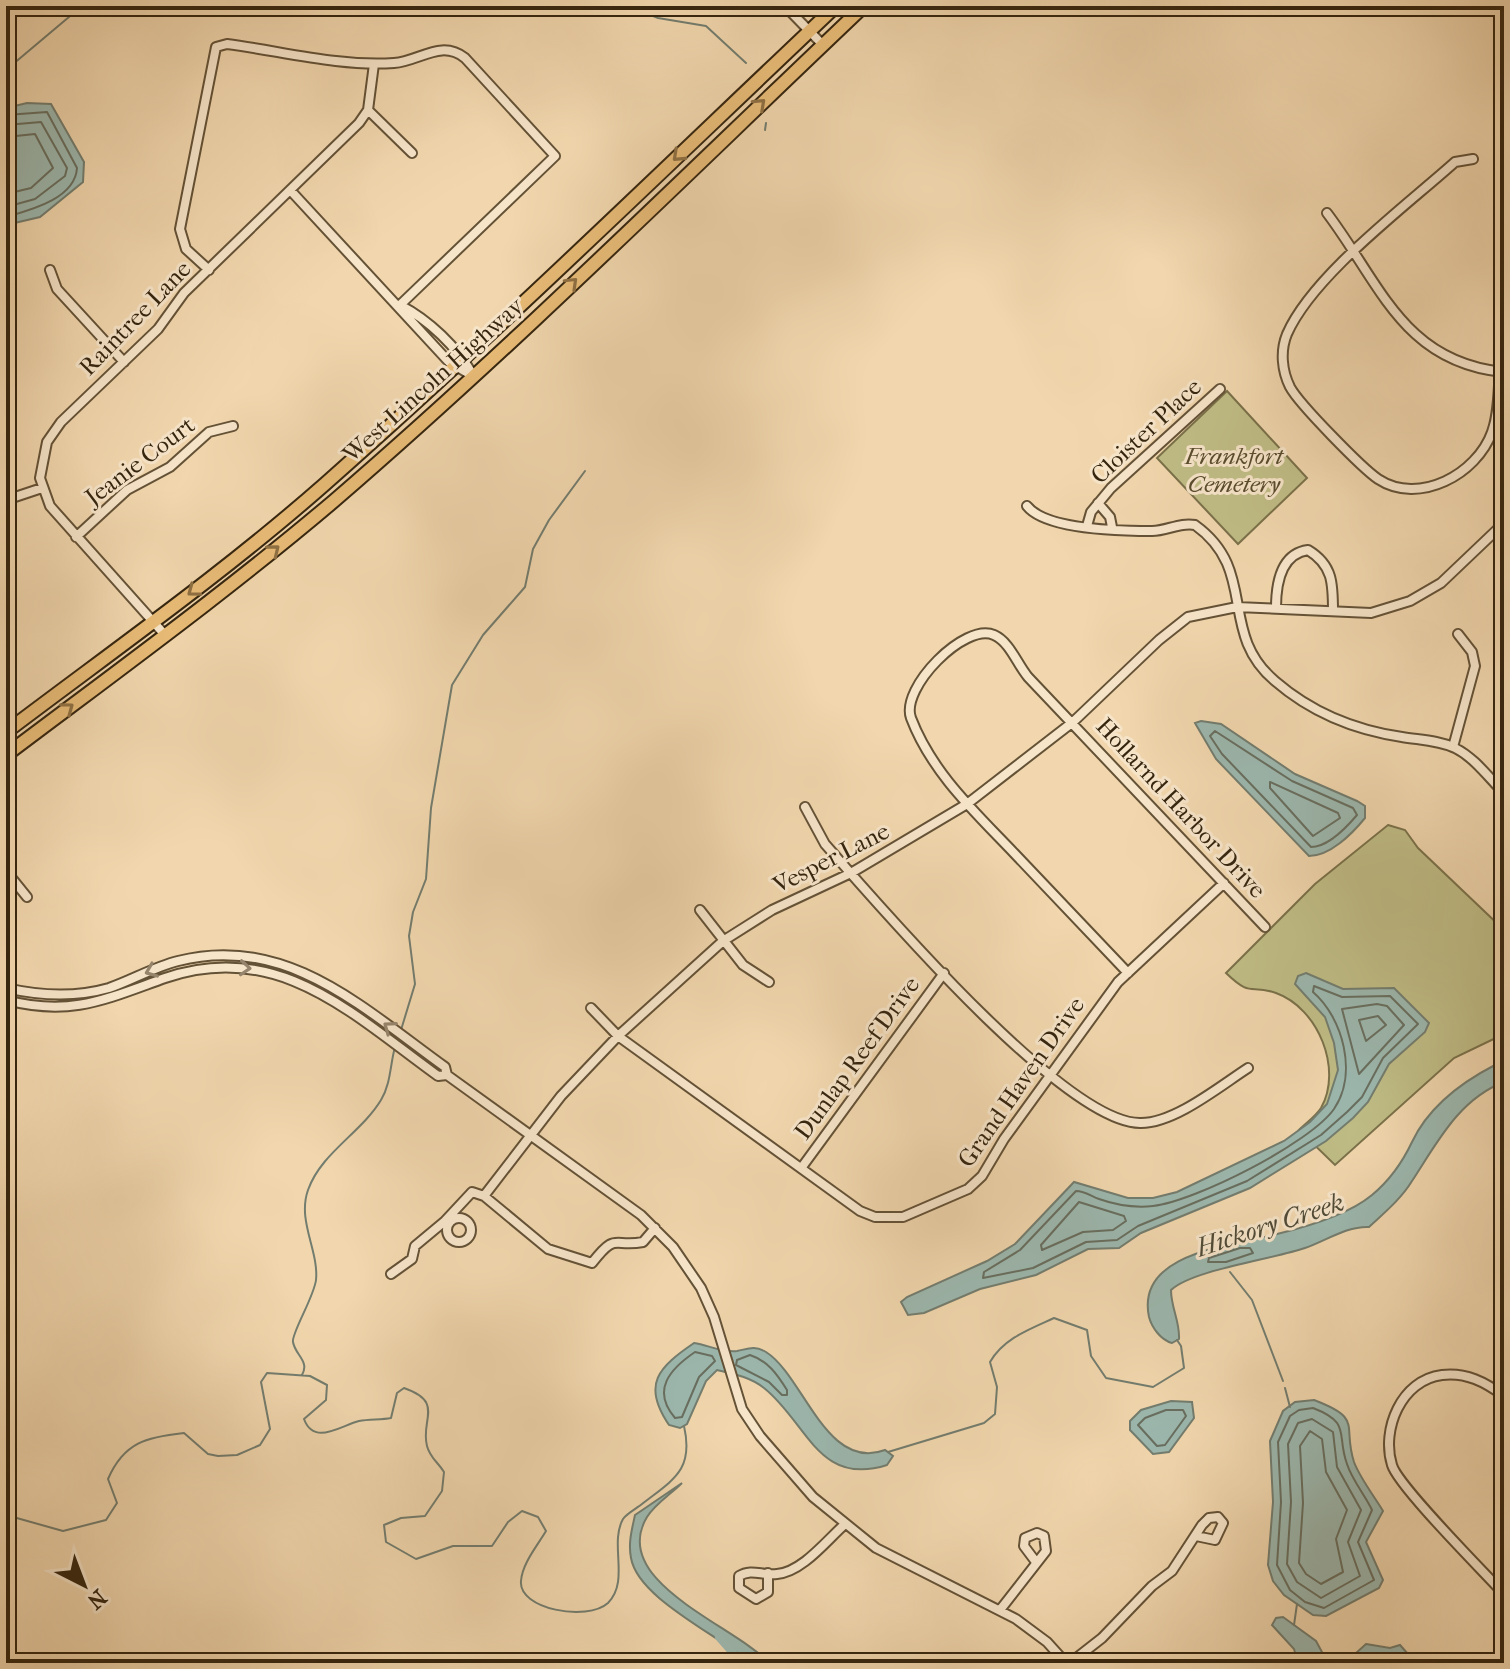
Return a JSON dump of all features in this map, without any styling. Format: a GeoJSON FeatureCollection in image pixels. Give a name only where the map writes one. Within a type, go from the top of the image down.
{"type":"FeatureCollection","features":[{"type":"Feature","properties":{"kind":"main road","name":"West Lincoln Highway"},"geometry":{"type":"LineString","coordinates":[[6,732],[153,621],[324,485],[459,363],[836,6]]}},
{"type":"Feature","properties":{"kind":"main road","name":"West Lincoln Highway"},"geometry":{"type":"LineString","coordinates":[[6,755],[165,635],[336,499],[473,376],[864,6]]}},
{"type":"Feature","properties":{"kind":"street"},"geometry":{"type":"LineString","coordinates":[[786,8],[823,45]]}},
{"type":"Feature","properties":{"kind":"street"},"geometry":{"type":"LineString","coordinates":[[209,270],[186,249],[180,229],[216,47],[227,44],[374,64],[404,62],[444,49],[461,54],[555,156],[400,305]]}},
{"type":"Feature","properties":{"kind":"street"},"geometry":{"type":"LineString","coordinates":[[374,64],[368,110],[412,153]]}},
{"type":"Feature","properties":{"kind":"street","name":"Raintree Lane"},"geometry":{"type":"LineString","coordinates":[[42,488],[41,458],[50,435],[154,334],[179,299],[291,191],[368,110]]}},
{"type":"Feature","properties":{"kind":"street"},"geometry":{"type":"LineString","coordinates":[[1327,213],[1356,251],[1392,313],[1433,350],[1474,368],[1502,372],[1491,435],[1460,473],[1428,487],[1410,489],[1378,479],[1291,388],[1282,362],[1286,336],[1309,298],[1356,251],[1455,162],[1473,159]]}},
{"type":"Feature","properties":{"kind":"street"},"geometry":{"type":"LineString","coordinates":[[291,191],[400,305],[417,314],[473,376]]}},
{"type":"Feature","properties":{"kind":"street"},"geometry":{"type":"LineString","coordinates":[[50,270],[57,289],[124,362]]}},
{"type":"Feature","properties":{"kind":"street","name":"Cloister Place"},"geometry":{"type":"LineString","coordinates":[[1087,526],[1098,503],[1220,389]]}},
{"type":"Feature","properties":{"kind":"street","name":"Jeanie Court"},"geometry":{"type":"LineString","coordinates":[[76,537],[127,490],[170,467],[209,432],[233,426]]}},
{"type":"Feature","properties":{"kind":"street"},"geometry":{"type":"LineString","coordinates":[[6,500],[42,488],[54,512],[165,635]]}},
{"type":"Feature","properties":{"kind":"street","name":"Cloister Place"},"geometry":{"type":"LineString","coordinates":[[1098,503],[1110,517],[1112,527]]}},
{"type":"Feature","properties":{"kind":"street"},"geometry":{"type":"LineString","coordinates":[[1027,506],[1039,517],[1087,526],[1154,531],[1195,525],[1226,559],[1236,585],[1244,641],[1273,679],[1322,714],[1362,730],[1453,747],[1475,763],[1504,793]]}},
{"type":"Feature","properties":{"kind":"street","name":"Vesper Lane"},"geometry":{"type":"LineString","coordinates":[[484,1196],[561,1096],[618,1036],[723,941],[772,910],[851,873],[967,804],[1188,617],[1237,607],[1371,613],[1410,601],[1441,583],[1504,523]]}},
{"type":"Feature","properties":{"kind":"street"},"geometry":{"type":"LineString","coordinates":[[1276,608],[1276,589],[1284,566],[1300,551],[1308,550],[1331,573],[1333,611]]}},
{"type":"Feature","properties":{"kind":"street","name":"Hollarnd Harbor Drive"},"geometry":{"type":"LineString","coordinates":[[967,804],[942,776],[917,730],[909,704],[916,684],[963,639],[983,632],[1003,640],[1028,677],[1265,927]]}},
{"type":"Feature","properties":{"kind":"street"},"geometry":{"type":"LineString","coordinates":[[1453,747],[1475,666],[1472,652],[1458,634]]}},
{"type":"Feature","properties":{"kind":"street"},"geometry":{"type":"LineString","coordinates":[[967,804],[1128,973]]}},
{"type":"Feature","properties":{"kind":"street"},"geometry":{"type":"LineString","coordinates":[[805,807],[825,844],[1011,1043],[1046,1072],[1113,1118],[1141,1123],[1182,1110],[1248,1068]]}},
{"type":"Feature","properties":{"kind":"street"},"geometry":{"type":"LineString","coordinates":[[6,871],[27,897]]}},
{"type":"Feature","properties":{"kind":"street","name":"Grand Haven Drive"},"geometry":{"type":"LineString","coordinates":[[591,1008],[618,1036],[860,1211],[875,1217],[903,1217],[968,1189],[982,1176],[1046,1072],[1128,973],[1224,883]]}},
{"type":"Feature","properties":{"kind":"street"},"geometry":{"type":"LineString","coordinates":[[700,910],[754,975],[769,982]]}},
{"type":"Feature","properties":{"kind":"street"},"geometry":{"type":"LineString","coordinates":[[6,988],[59,996],[86,993],[178,961],[209,955],[268,958],[296,967],[334,987],[445,1067],[447,1075],[655,1228],[673,1247],[701,1288],[718,1331],[737,1396],[760,1436],[813,1497],[876,1548],[1034,1630],[1068,1663],[1102,1638],[1152,1586],[1172,1571],[1196,1536]]}},
{"type":"Feature","properties":{"kind":"street"},"geometry":{"type":"LineString","coordinates":[[6,1000],[69,1008],[115,999],[191,970],[223,967],[263,969],[313,988],[438,1076],[447,1075]]}},
{"type":"Feature","properties":{"kind":"street","name":"Dunlap Reef Drive"},"geometry":{"type":"LineString","coordinates":[[802,1167],[944,973]]}},
{"type":"Feature","properties":{"kind":"street"},"geometry":{"type":"LineString","coordinates":[[391,1274],[412,1259],[415,1246],[447,1222],[472,1192],[484,1196],[548,1249],[592,1263],[609,1244],[619,1239],[643,1242],[655,1228]]}},
{"type":"Feature","properties":{"kind":"street"},"geometry":{"type":"LineString","coordinates":[[1504,1396],[1477,1378],[1440,1375],[1416,1388],[1395,1411],[1388,1431],[1392,1467],[1504,1594]]}},
{"type":"Feature","properties":{"kind":"street"},"geometry":{"type":"LineString","coordinates":[[768,1573],[793,1569],[844,1525]]}},
{"type":"Feature","properties":{"kind":"street"},"geometry":{"type":"LineString","coordinates":[[1000,1610],[1036,1562]]}},
{"type":"Feature","properties":{"kind":"green space","name":"Frankfort Cemetery"},"geometry":{"type":"Polygon","coordinates":[[[1227,391],[1307,478],[1238,544],[1157,458],[1227,391]]]}},
{"type":"Feature","properties":{"kind":"green space"},"geometry":{"type":"Polygon","coordinates":[[[1388,825],[1405,830],[1418,848],[1504,930],[1504,1034],[1454,1058],[1335,1165],[1299,1130],[1319,1111],[1327,1092],[1328,1058],[1314,1026],[1291,1001],[1267,990],[1241,986],[1226,973],[1315,884],[1388,825]]]}},
{"type":"Feature","properties":{"kind":"water"},"geometry":{"type":"Polygon","coordinates":[[[27,103],[51,104],[84,162],[83,182],[40,217],[6,225],[6,108],[27,103]]]}},
{"type":"Feature","properties":{"kind":"water"},"geometry":{"type":"Polygon","coordinates":[[[1195,723],[1221,724],[1295,774],[1357,801],[1365,806],[1365,818],[1333,848],[1309,856],[1216,759],[1195,723]]]}},
{"type":"Feature","properties":{"kind":"water"},"geometry":{"type":"Polygon","coordinates":[[[1306,973],[1343,989],[1394,988],[1429,1023],[1425,1032],[1389,1064],[1368,1102],[1353,1118],[1326,1141],[1250,1188],[1141,1233],[1119,1248],[1088,1249],[1036,1275],[980,1289],[924,1313],[908,1315],[901,1302],[907,1297],[987,1261],[1015,1244],[1074,1182],[1128,1198],[1153,1198],[1177,1192],[1284,1141],[1310,1122],[1327,1104],[1338,1070],[1334,1043],[1325,1017],[1295,984],[1298,976],[1306,973]]]}},
{"type":"Feature","properties":{"kind":"water"},"geometry":{"type":"Polygon","coordinates":[[[1495,1065],[1504,1066],[1504,1082],[1474,1099],[1462,1111],[1440,1137],[1403,1194],[1369,1227],[1352,1229],[1305,1248],[1214,1271],[1181,1283],[1171,1290],[1179,1339],[1172,1343],[1158,1333],[1149,1317],[1149,1295],[1157,1278],[1173,1265],[1215,1248],[1313,1224],[1362,1202],[1395,1170],[1419,1129],[1437,1106],[1470,1079],[1495,1065]]]}},
{"type":"Feature","properties":{"kind":"water"},"geometry":{"type":"Polygon","coordinates":[[[694,1343],[726,1351],[754,1348],[766,1352],[780,1364],[831,1435],[847,1447],[865,1453],[885,1450],[893,1456],[887,1465],[864,1469],[845,1467],[816,1448],[779,1402],[759,1384],[717,1370],[706,1381],[687,1424],[680,1428],[669,1425],[656,1398],[655,1387],[663,1369],[694,1343]]]}},
{"type":"Feature","properties":{"kind":"water"},"geometry":{"type":"Polygon","coordinates":[[[1314,1400],[1340,1412],[1345,1418],[1354,1462],[1383,1511],[1366,1542],[1383,1580],[1379,1588],[1326,1616],[1313,1615],[1284,1595],[1273,1581],[1268,1565],[1273,1502],[1270,1441],[1283,1411],[1295,1402],[1314,1400]]]}},
{"type":"Feature","properties":{"kind":"water"},"geometry":{"type":"Polygon","coordinates":[[[1171,1401],[1192,1402],[1194,1418],[1169,1452],[1153,1454],[1130,1430],[1130,1421],[1141,1410],[1171,1401]]]}},
{"type":"Feature","properties":{"kind":"water"},"geometry":{"type":"Polygon","coordinates":[[[682,1483],[647,1517],[640,1540],[645,1562],[660,1582],[681,1600],[769,1663],[750,1663],[664,1602],[637,1573],[630,1547],[635,1515],[682,1483]]]}},
{"type":"Feature","properties":{"kind":"water"},"geometry":{"type":"Polygon","coordinates":[[[1283,1617],[1316,1641],[1322,1652],[1318,1663],[1298,1663],[1294,1649],[1272,1625],[1276,1618],[1283,1617]]]}},
{"type":"Feature","properties":{"kind":"water"},"geometry":{"type":"Polygon","coordinates":[[[1366,1644],[1390,1648],[1400,1645],[1416,1663],[1345,1663],[1366,1644]]]}},
{"type":"Feature","properties":{"kind":"waterway"},"geometry":{"type":"LineString","coordinates":[[6,70],[82,6]]}},
{"type":"Feature","properties":{"kind":"waterway"},"geometry":{"type":"LineString","coordinates":[[629,6],[658,18],[706,26],[746,63]]}},
{"type":"Feature","properties":{"kind":"waterway"},"geometry":{"type":"LineString","coordinates":[[765,130],[766,123]]}},
{"type":"Feature","properties":{"kind":"waterway"},"geometry":{"type":"LineString","coordinates":[[401,1030],[415,984],[409,936],[413,912],[426,879],[431,808],[452,685],[483,635],[525,587],[533,549],[549,520],[585,471]]}},
{"type":"Feature","properties":{"kind":"waterway"},"geometry":{"type":"LineString","coordinates":[[302,1375],[304,1366],[293,1338],[316,1280],[305,1213],[308,1190],[322,1165],[381,1100],[389,1081],[395,1047]]}},
{"type":"Feature","properties":{"kind":"waterway"},"geometry":{"type":"LineString","coordinates":[[1230,1272],[1252,1300],[1283,1381]]}},
{"type":"Feature","properties":{"kind":"waterway","name":"Hickory Creek"},"geometry":{"type":"LineString","coordinates":[[888,1452],[984,1423],[995,1414],[997,1387],[990,1362],[1010,1340],[1054,1318],[1087,1330],[1091,1356],[1106,1378],[1153,1387],[1184,1368],[1181,1346],[1177,1340]]}},
{"type":"Feature","properties":{"kind":"waterway","name":"Hickory Creek"},"geometry":{"type":"LineString","coordinates":[[6,1515],[63,1531],[106,1520],[117,1503],[108,1479],[114,1467],[129,1449],[148,1440],[184,1433],[208,1454],[218,1456],[237,1455],[260,1445],[270,1429],[261,1382],[267,1373],[310,1376],[327,1385],[326,1400],[304,1419],[308,1427],[321,1433],[359,1421],[391,1418],[397,1393],[404,1388],[424,1399],[427,1406],[427,1446],[444,1472],[442,1491],[425,1516],[401,1518],[384,1525],[386,1542],[416,1559],[453,1546],[492,1546],[508,1522],[522,1511],[538,1517],[546,1531],[524,1568],[521,1581],[523,1591],[530,1599],[556,1610],[585,1612],[608,1603],[614,1594],[618,1584],[618,1540],[623,1519],[672,1480],[684,1463],[684,1426]]}},
{"type":"Feature","properties":{"kind":"waterway"},"geometry":{"type":"LineString","coordinates":[[1285,1388],[1290,1407]]}},
{"type":"Feature","properties":{"kind":"waterway"},"geometry":{"type":"LineString","coordinates":[[1294,1625],[1297,1604]]}},
{"type":"Feature","properties":{"kind":"waterway"},"geometry":{"type":"LineString","coordinates":[[719,1637],[742,1663]]}}]}
